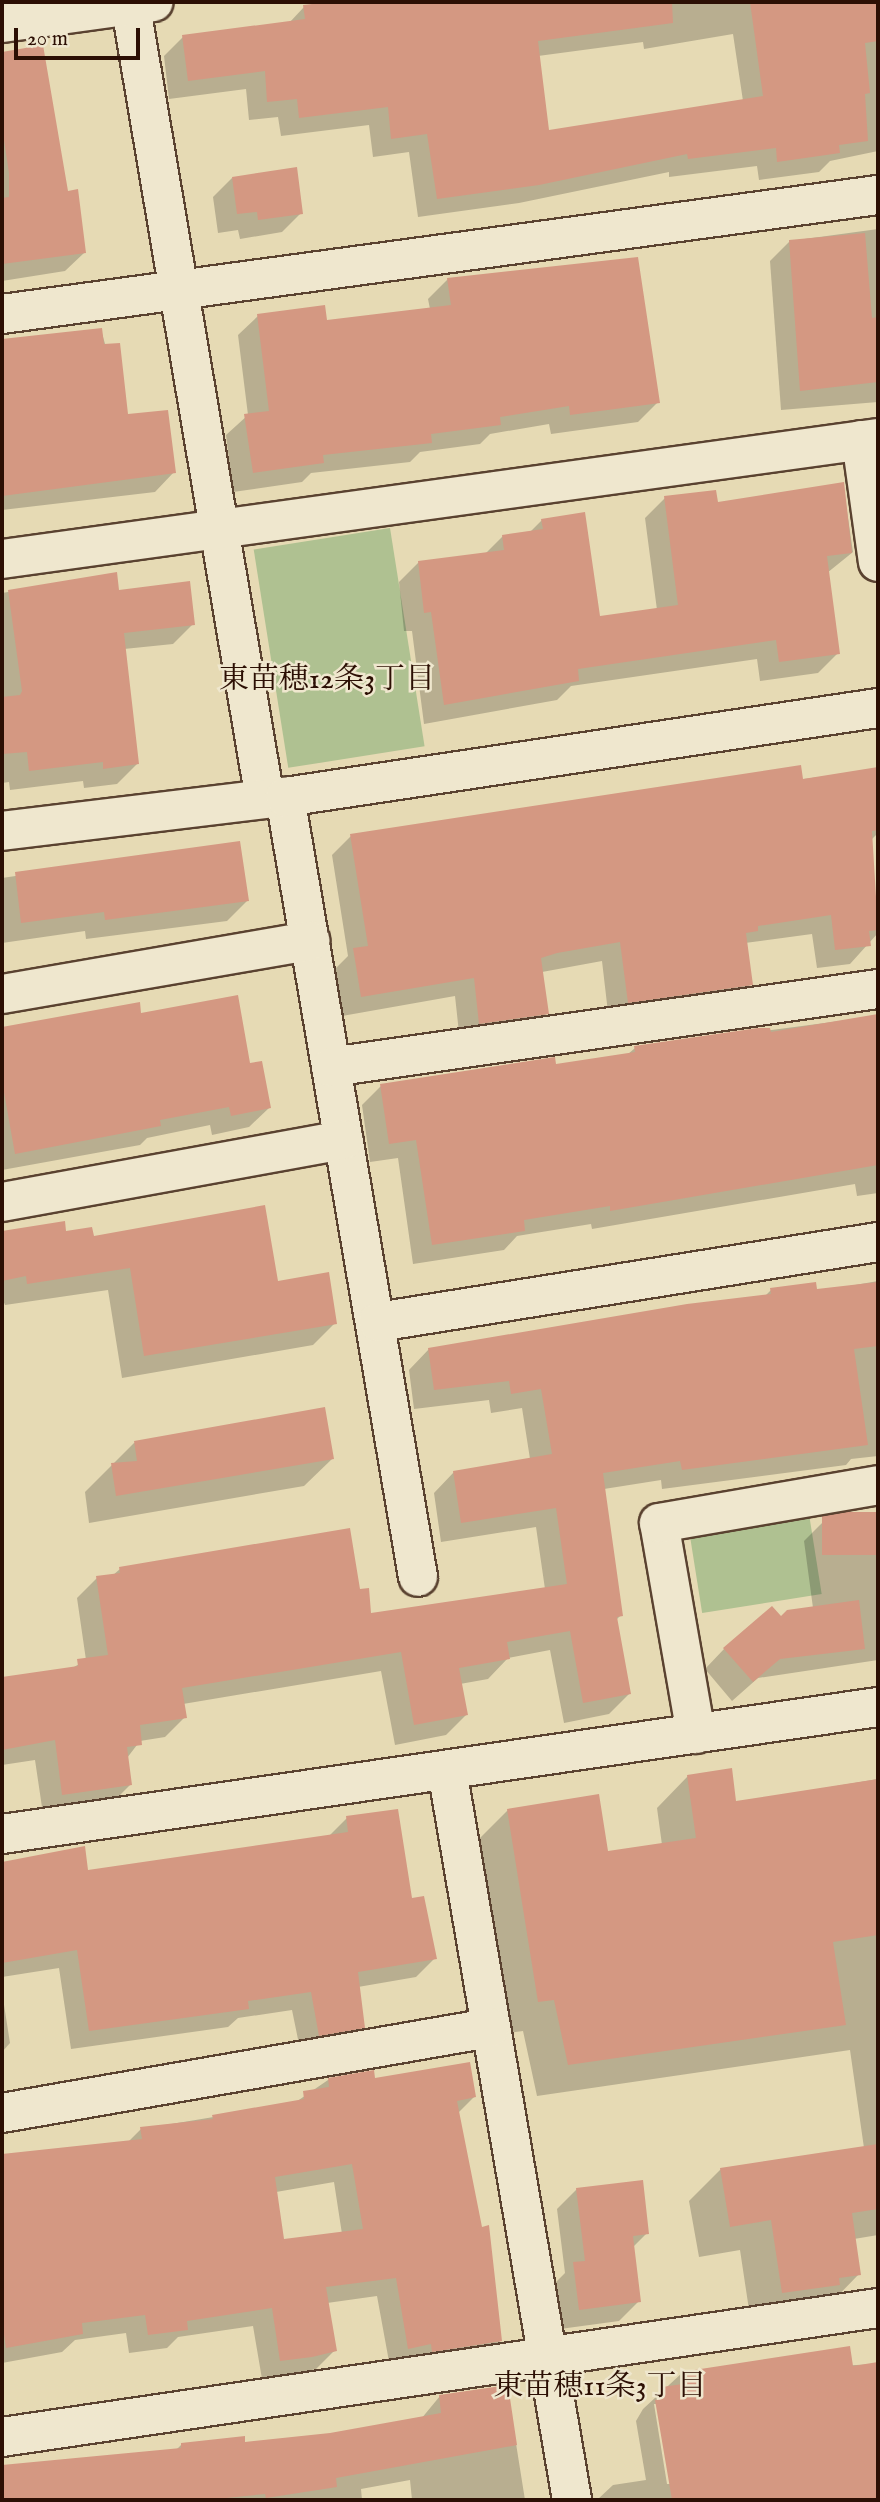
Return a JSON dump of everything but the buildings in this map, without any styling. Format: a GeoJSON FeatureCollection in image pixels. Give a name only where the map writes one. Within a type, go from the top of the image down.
{"type":"FeatureCollection","features":[{"type":"Feature","properties":{"kind":"street"},"geometry":{"type":"LineString","coordinates":[[2,23],[138,3],[178,290],[218,531],[275,798],[310,941],[343,1140],[378,1322],[418,1577]]}},
{"type":"Feature","properties":{"kind":"street"},"geometry":{"type":"LineString","coordinates":[[2,314],[878,195]]}},
{"type":"Feature","properties":{"kind":"street"},"geometry":{"type":"LineString","coordinates":[[2,559],[870,439],[878,562]]}},
{"type":"Feature","properties":{"kind":"street"},"geometry":{"type":"LineString","coordinates":[[2,831],[275,798],[878,708]]}},
{"type":"Feature","properties":{"kind":"street"},"geometry":{"type":"LineString","coordinates":[[2,993],[310,941]]}},
{"type":"Feature","properties":{"kind":"street"},"geometry":{"type":"LineString","coordinates":[[331,1067],[878,989]]}},
{"type":"Feature","properties":{"kind":"street"},"geometry":{"type":"LineString","coordinates":[[2,1202],[343,1140]]}},
{"type":"Feature","properties":{"kind":"street"},"geometry":{"type":"LineString","coordinates":[[378,1322],[878,1242]]}},
{"type":"Feature","properties":{"kind":"street"},"geometry":{"type":"LineString","coordinates":[[696,1734],[659,1523],[878,1485]]}},
{"type":"Feature","properties":{"kind":"street"},"geometry":{"type":"LineString","coordinates":[[2,1834],[878,1707]]}},
{"type":"Feature","properties":{"kind":"street"},"geometry":{"type":"LineString","coordinates":[[447,1770],[546,2357],[553,2376],[572,2500]]}},
{"type":"Feature","properties":{"kind":"street"},"geometry":{"type":"LineString","coordinates":[[2,2113],[490,2028]]}},
{"type":"Feature","properties":{"kind":"street"},"geometry":{"type":"LineString","coordinates":[[2,2437],[878,2308]]}},
{"type":"Feature","properties":{"kind":"green space"},"geometry":{"type":"Polygon","coordinates":[[[390,528],[425,746],[288,768],[254,550],[390,528]]]}},
{"type":"Feature","properties":{"kind":"green space"},"geometry":{"type":"Polygon","coordinates":[[[809,1514],[822,1594],[702,1613],[689,1533],[809,1514]]]}},
{"type":"Feature","properties":{"kind":"district","name":"東苗穂12条3丁目"},"geometry":{"type":"Point","coordinates":[327,680]}},
{"type":"Feature","properties":{"kind":"district","name":"東苗穂11条3丁目"},"geometry":{"type":"Point","coordinates":[600,2387]}}]}
